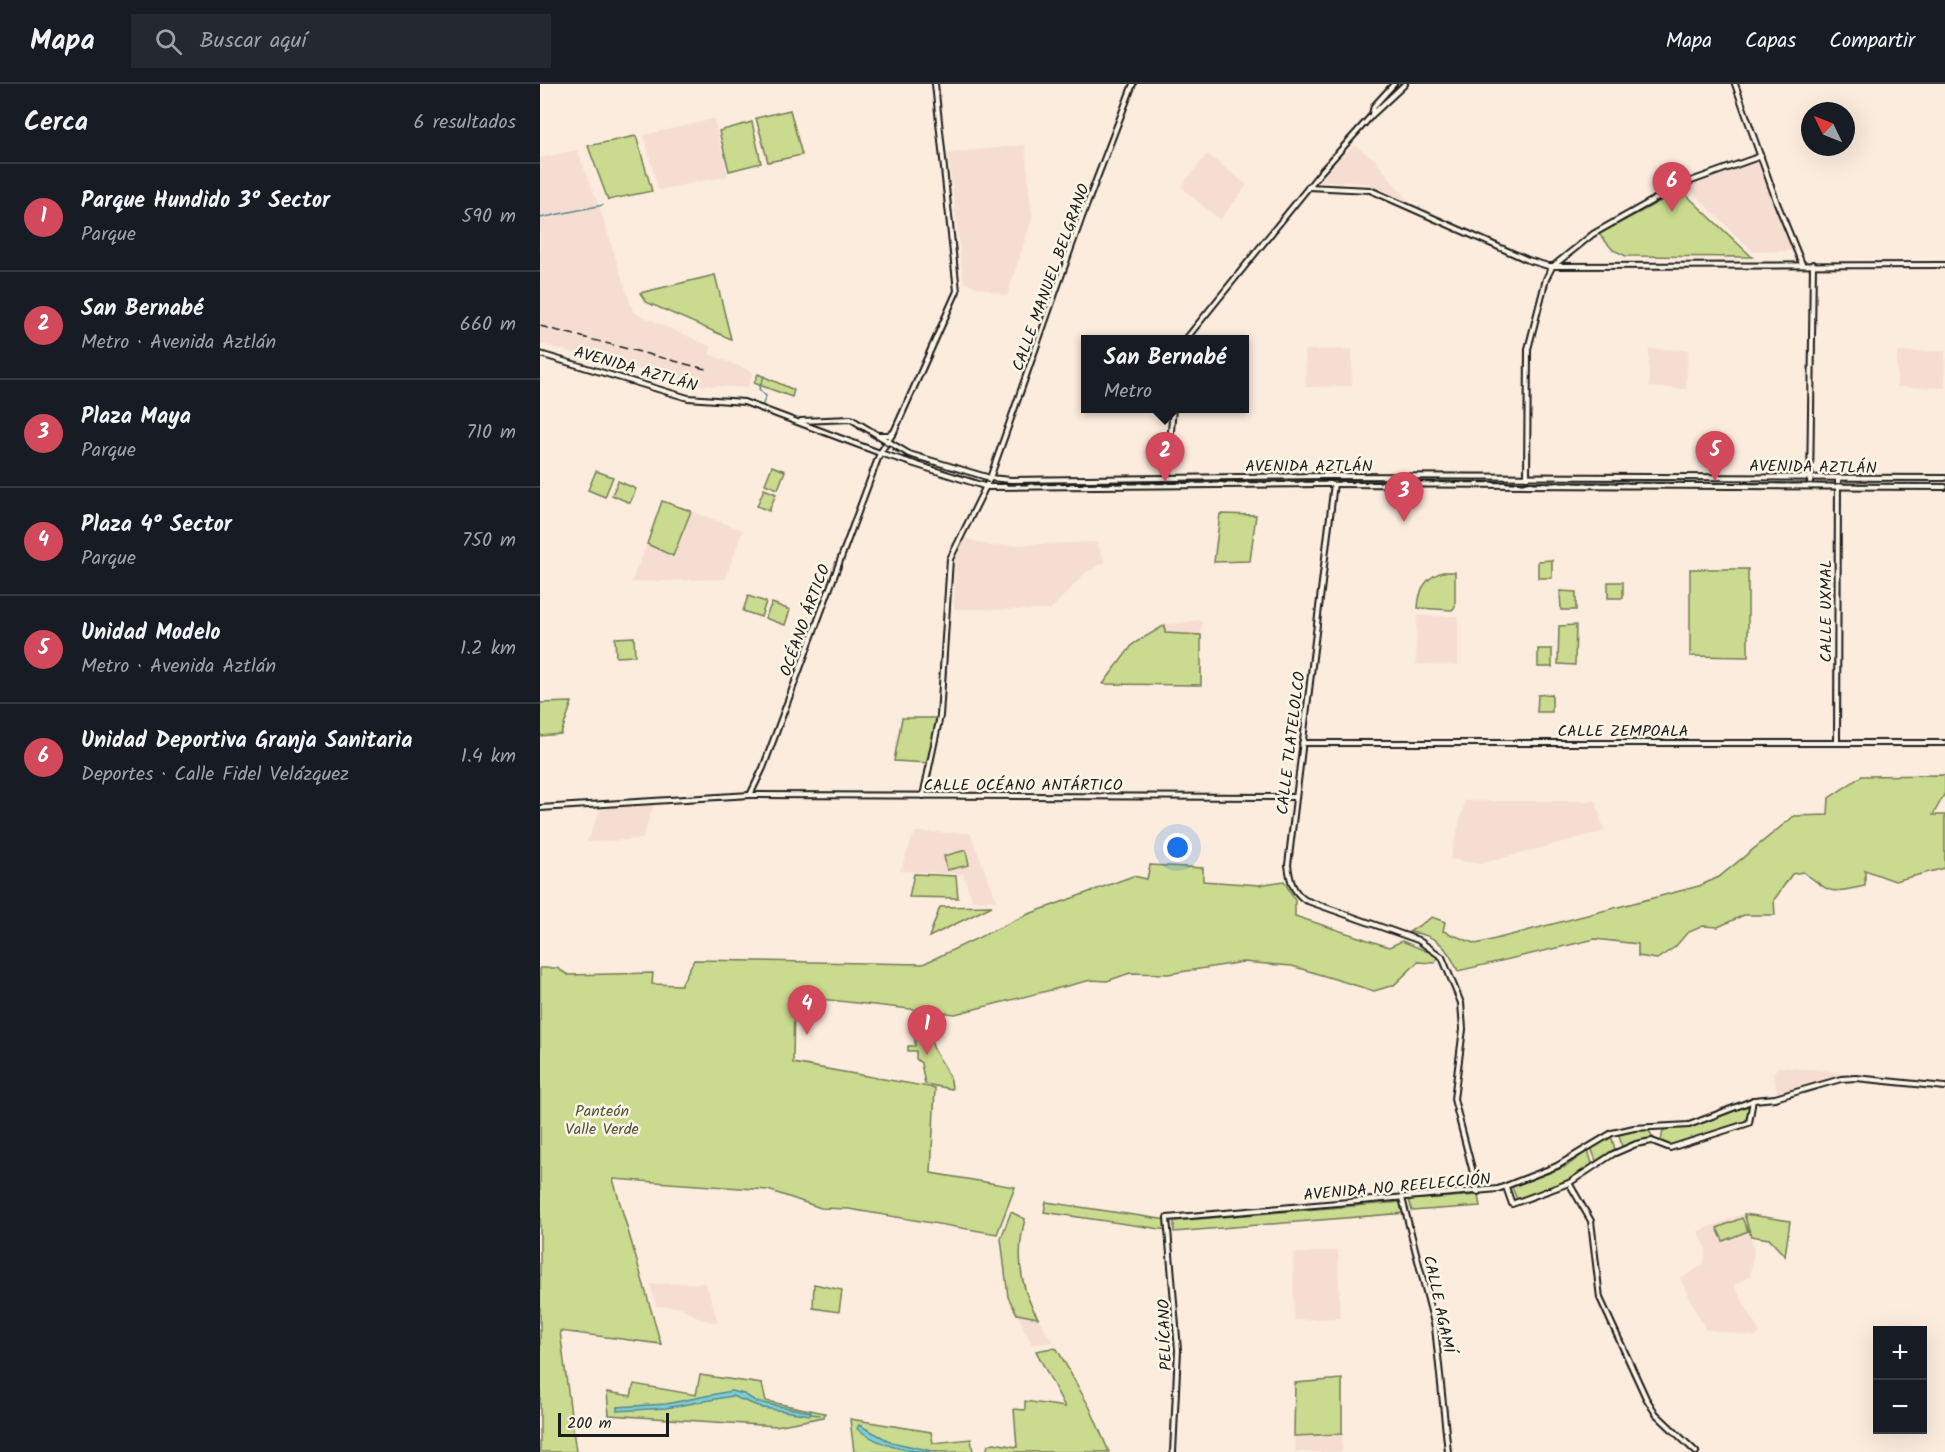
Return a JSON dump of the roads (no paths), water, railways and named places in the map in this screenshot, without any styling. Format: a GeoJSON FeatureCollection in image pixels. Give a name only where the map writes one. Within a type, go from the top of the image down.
{"type":"FeatureCollection","features":[{"type":"Feature","properties":{"kind":"street","name":"OCÉANO ÁRTICO"},"geometry":{"type":"LineString","coordinates":[[750,795],[880,453],[894,432],[957,291],[935,84]]}},
{"type":"Feature","properties":{"kind":"street","name":"CALLE MANUEL BELGRANO"},"geometry":{"type":"LineString","coordinates":[[923,796],[940,716],[950,562],[987,487],[1082,217],[1133,84]]}},
{"type":"Feature","properties":{"kind":"street"},"geometry":{"type":"LineString","coordinates":[[1372,115],[1374,106],[1394,84]]}},
{"type":"Feature","properties":{"kind":"street"},"geometry":{"type":"LineString","coordinates":[[1189,335],[1308,187],[1372,115],[1405,84]]}},
{"type":"Feature","properties":{"kind":"street"},"geometry":{"type":"LineString","coordinates":[[1735,84],[1802,264]]}},
{"type":"Feature","properties":{"kind":"street"},"geometry":{"type":"LineString","coordinates":[[1527,477],[1528,349],[1546,279],[1552,267],[1593,234],[1680,185],[1761,156]]}},
{"type":"Feature","properties":{"kind":"street"},"geometry":{"type":"LineString","coordinates":[[1308,187],[1370,190],[1528,260],[1552,267],[1622,264],[1945,265]]}},
{"type":"Feature","properties":{"kind":"street"},"geometry":{"type":"LineString","coordinates":[[1810,486],[1813,264]]}},
{"type":"Feature","properties":{"kind":"street","name":"AVENIDA AZTLÁN"},"geometry":{"type":"LineString","coordinates":[[540,354],[688,398],[744,402],[880,453],[987,487],[1334,484],[1945,487]]}},
{"type":"Feature","properties":{"kind":"street"},"geometry":{"type":"LineString","coordinates":[[1167,477],[1173,413]]}},
{"type":"Feature","properties":{"kind":"street","name":"AVENIDA AZTLÁN"},"geometry":{"type":"LineString","coordinates":[[794,421],[819,422],[846,418],[909,454],[990,478],[1945,478]]}},
{"type":"Feature","properties":{"kind":"street"},"geometry":{"type":"LineString","coordinates":[[875,434],[888,435],[894,432]]}},
{"type":"Feature","properties":{"kind":"street","name":"CALLE TLATELOLCO"},"geometry":{"type":"LineString","coordinates":[[1334,477],[1288,865],[1290,879],[1295,891],[1305,900],[1425,944],[1442,957],[1461,1003],[1463,1029],[1454,1099],[1478,1192]]}},
{"type":"Feature","properties":{"kind":"street","name":"CALLE UXMAL"},"geometry":{"type":"LineString","coordinates":[[1837,743],[1838,478]]}},
{"type":"Feature","properties":{"kind":"street","name":"CALLE ZEMPOALA"},"geometry":{"type":"LineString","coordinates":[[1302,743],[1945,743]]}},
{"type":"Feature","properties":{"kind":"street","name":"CALLE OCÉANO ANTÁRTICO"},"geometry":{"type":"LineString","coordinates":[[540,808],[750,795],[1296,797]]}},
{"type":"Feature","properties":{"kind":"street","name":"AVENIDA NO REELECCIÓN"},"geometry":{"type":"LineString","coordinates":[[1167,1218],[1478,1192],[1506,1187],[1557,1166],[1612,1133],[1634,1128],[1689,1125],[1754,1100],[1775,1098],[1851,1078],[1945,1087]]}},
{"type":"Feature","properties":{"kind":"street"},"geometry":{"type":"LineString","coordinates":[[1506,1187],[1512,1204],[1569,1183],[1613,1154],[1636,1144],[1652,1141],[1670,1148],[1749,1123],[1754,1100]]}},
{"type":"Feature","properties":{"kind":"street"},"geometry":{"type":"LineString","coordinates":[[1569,1183],[1591,1221],[1600,1298],[1646,1398],[1656,1414],[1696,1452]]}},
{"type":"Feature","properties":{"kind":"street","name":"CALLE AGAMÍ"},"geometry":{"type":"LineString","coordinates":[[1402,1198],[1437,1335],[1448,1452]]}},
{"type":"Feature","properties":{"kind":"street","name":"PELÍCANO"},"geometry":{"type":"LineString","coordinates":[[1167,1218],[1178,1350],[1173,1452]]}},
{"type":"Feature","properties":{"kind":"water"},"geometry":{"type":"Polygon","coordinates":[[[731,1391],[744,1394],[757,1402],[811,1412],[810,1415],[763,1408],[732,1396],[666,1408],[617,1411],[617,1407],[666,1404],[731,1391]]]}},
{"type":"Feature","properties":{"kind":"water"},"geometry":{"type":"Polygon","coordinates":[[[859,1425],[891,1442],[937,1452],[915,1451],[885,1444],[857,1429],[859,1425]]]}},
{"type":"Feature","properties":{"kind":"waterway"},"geometry":{"type":"LineString","coordinates":[[540,218],[603,205]]}},
{"type":"Feature","properties":{"kind":"waterway"},"geometry":{"type":"LineString","coordinates":[[763,404],[766,396],[759,389],[764,376]]}},
{"type":"Feature","properties":{"kind":"waterway"},"geometry":{"type":"LineString","coordinates":[[811,1414],[820,1415]]}},
{"type":"Feature","properties":{"kind":"railway"},"geometry":{"type":"LineString","coordinates":[[540,326],[709,370]]}},
{"type":"Feature","properties":{"kind":"railway"},"geometry":{"type":"LineString","coordinates":[[857,428],[911,460],[980,481],[1005,485],[1301,482],[1945,484]]}},
{"type":"Feature","properties":{"kind":"place","name":"Unidad Deportiva Granja Sanitaria"},"geometry":{"type":"Point","coordinates":[1672,212]}},
{"type":"Feature","properties":{"kind":"place","name":"Unidad Modelo"},"geometry":{"type":"Point","coordinates":[1715,481]}},
{"type":"Feature","properties":{"kind":"place","name":"San Bernabé"},"geometry":{"type":"Point","coordinates":[1165,482]}},
{"type":"Feature","properties":{"kind":"place","name":"Plaza Maya"},"geometry":{"type":"Point","coordinates":[1404,522]}},
{"type":"Feature","properties":{"kind":"place","name":"Plaza 4° Sector"},"geometry":{"type":"Point","coordinates":[807,1035]}},
{"type":"Feature","properties":{"kind":"place","name":"Parque Hundido 3° Sector"},"geometry":{"type":"Point","coordinates":[927,1055]}},
{"type":"Feature","properties":{"kind":"park label","name":"Panteón Valle Verde"},"geometry":{"type":"Point","coordinates":[602,1119]}}]}
